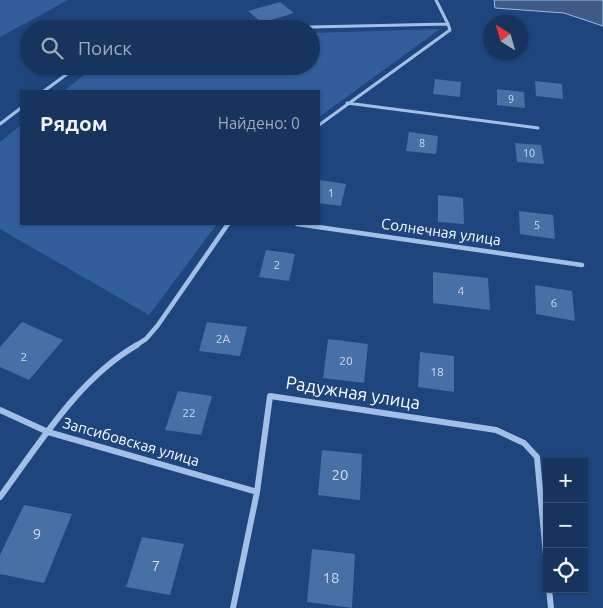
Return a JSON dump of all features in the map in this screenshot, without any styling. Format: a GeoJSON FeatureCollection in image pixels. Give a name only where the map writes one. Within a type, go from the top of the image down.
{"type":"FeatureCollection","features":[{"type":"Feature","properties":{"kind":"street"},"geometry":{"type":"LineString","coordinates":[[320,124],[450,30],[436,0]]}},
{"type":"Feature","properties":{"kind":"street"},"geometry":{"type":"LineString","coordinates":[[320,27],[448,24]]}},
{"type":"Feature","properties":{"kind":"street"},"geometry":{"type":"LineString","coordinates":[[45,90],[66,75]]}},
{"type":"Feature","properties":{"kind":"street"},"geometry":{"type":"LineString","coordinates":[[347,103],[538,128]]}},
{"type":"Feature","properties":{"kind":"street"},"geometry":{"type":"LineString","coordinates":[[0,124],[20,109]]}},
{"type":"Feature","properties":{"kind":"street"},"geometry":{"type":"LineString","coordinates":[[0,497],[48,432],[94,377],[119,355],[146,339],[158,325],[227,225]]}},
{"type":"Feature","properties":{"kind":"street","name":"Солнечная улица"},"geometry":{"type":"LineString","coordinates":[[304,225],[582,265]]}},
{"type":"Feature","properties":{"kind":"street","name":"Радужная улица"},"geometry":{"type":"LineString","coordinates":[[233,608],[258,492],[270,396],[496,430],[524,444],[536,457],[545,548]]}},
{"type":"Feature","properties":{"kind":"street","name":"Запсибовская улица"},"geometry":{"type":"LineString","coordinates":[[0,410],[48,432],[258,492]]}},
{"type":"Feature","properties":{"kind":"street"},"geometry":{"type":"LineString","coordinates":[[549,593],[551,608]]}},
{"type":"Feature","properties":{"kind":"shaded area"},"geometry":{"type":"Polygon","coordinates":[[[0,0],[68,0],[31,20],[20,20],[20,26],[0,37],[0,0]]]}},
{"type":"Feature","properties":{"kind":"shaded area"},"geometry":{"type":"Polygon","coordinates":[[[494,0],[603,0],[603,26],[564,13],[495,8],[494,0]]]}},
{"type":"Feature","properties":{"kind":"shaded area"},"geometry":{"type":"Polygon","coordinates":[[[440,29],[320,116],[320,90],[65,90],[84,75],[320,75],[320,33],[440,29]]]}},
{"type":"Feature","properties":{"kind":"shaded area"},"geometry":{"type":"Polygon","coordinates":[[[20,126],[20,225],[216,225],[149,315],[0,229],[0,142],[20,126]]]}},
{"type":"Feature","properties":{"kind":"building"},"geometry":{"type":"Polygon","coordinates":[[[280,2],[294,13],[272,20],[258,20],[248,11],[280,2]]]}},
{"type":"Feature","properties":{"kind":"building"},"geometry":{"type":"Polygon","coordinates":[[[435,79],[461,82],[460,97],[433,94],[435,79]]]}},
{"type":"Feature","properties":{"kind":"building"},"geometry":{"type":"Polygon","coordinates":[[[535,81],[562,84],[563,99],[536,96],[535,81]]]}},
{"type":"Feature","properties":{"kind":"building"},"geometry":{"type":"Polygon","coordinates":[[[497,89],[524,92],[525,108],[497,105],[497,89]]]}},
{"type":"Feature","properties":{"kind":"building"},"geometry":{"type":"Polygon","coordinates":[[[409,132],[438,136],[436,154],[406,151],[409,132]]]}},
{"type":"Feature","properties":{"kind":"building"},"geometry":{"type":"Polygon","coordinates":[[[515,143],[541,145],[544,164],[517,162],[515,143]]]}},
{"type":"Feature","properties":{"kind":"building"},"geometry":{"type":"Polygon","coordinates":[[[320,180],[346,184],[341,206],[320,203],[320,180]]]}},
{"type":"Feature","properties":{"kind":"building"},"geometry":{"type":"Polygon","coordinates":[[[438,195],[463,198],[464,224],[438,222],[438,195]]]}},
{"type":"Feature","properties":{"kind":"building"},"geometry":{"type":"Polygon","coordinates":[[[519,211],[553,215],[555,239],[520,234],[519,211]]]}},
{"type":"Feature","properties":{"kind":"building"},"geometry":{"type":"Polygon","coordinates":[[[266,250],[295,254],[289,281],[259,277],[266,250]]]}},
{"type":"Feature","properties":{"kind":"building"},"geometry":{"type":"Polygon","coordinates":[[[433,272],[488,278],[490,310],[433,303],[433,272]]]}},
{"type":"Feature","properties":{"kind":"building"},"geometry":{"type":"Polygon","coordinates":[[[535,285],[572,291],[575,321],[536,314],[535,285]]]}},
{"type":"Feature","properties":{"kind":"building"},"geometry":{"type":"Polygon","coordinates":[[[22,322],[63,340],[29,380],[0,367],[0,347],[22,322]]]}},
{"type":"Feature","properties":{"kind":"building"},"geometry":{"type":"Polygon","coordinates":[[[207,322],[247,327],[240,356],[199,351],[207,322]]]}},
{"type":"Feature","properties":{"kind":"building"},"geometry":{"type":"Polygon","coordinates":[[[328,339],[368,344],[364,383],[323,378],[328,339]]]}},
{"type":"Feature","properties":{"kind":"building"},"geometry":{"type":"Polygon","coordinates":[[[420,352],[454,356],[454,392],[418,387],[420,352]]]}},
{"type":"Feature","properties":{"kind":"building"},"geometry":{"type":"Polygon","coordinates":[[[178,391],[212,396],[201,435],[165,430],[178,391]]]}},
{"type":"Feature","properties":{"kind":"building"},"geometry":{"type":"Polygon","coordinates":[[[322,450],[362,454],[360,500],[318,495],[322,450]]]}},
{"type":"Feature","properties":{"kind":"building"},"geometry":{"type":"Polygon","coordinates":[[[24,505],[72,514],[44,583],[0,574],[0,555],[24,505]]]}},
{"type":"Feature","properties":{"kind":"building"},"geometry":{"type":"Polygon","coordinates":[[[142,537],[184,544],[170,595],[126,587],[142,537]]]}},
{"type":"Feature","properties":{"kind":"building"},"geometry":{"type":"Polygon","coordinates":[[[312,549],[355,554],[352,608],[307,602],[312,549]]]}}]}
